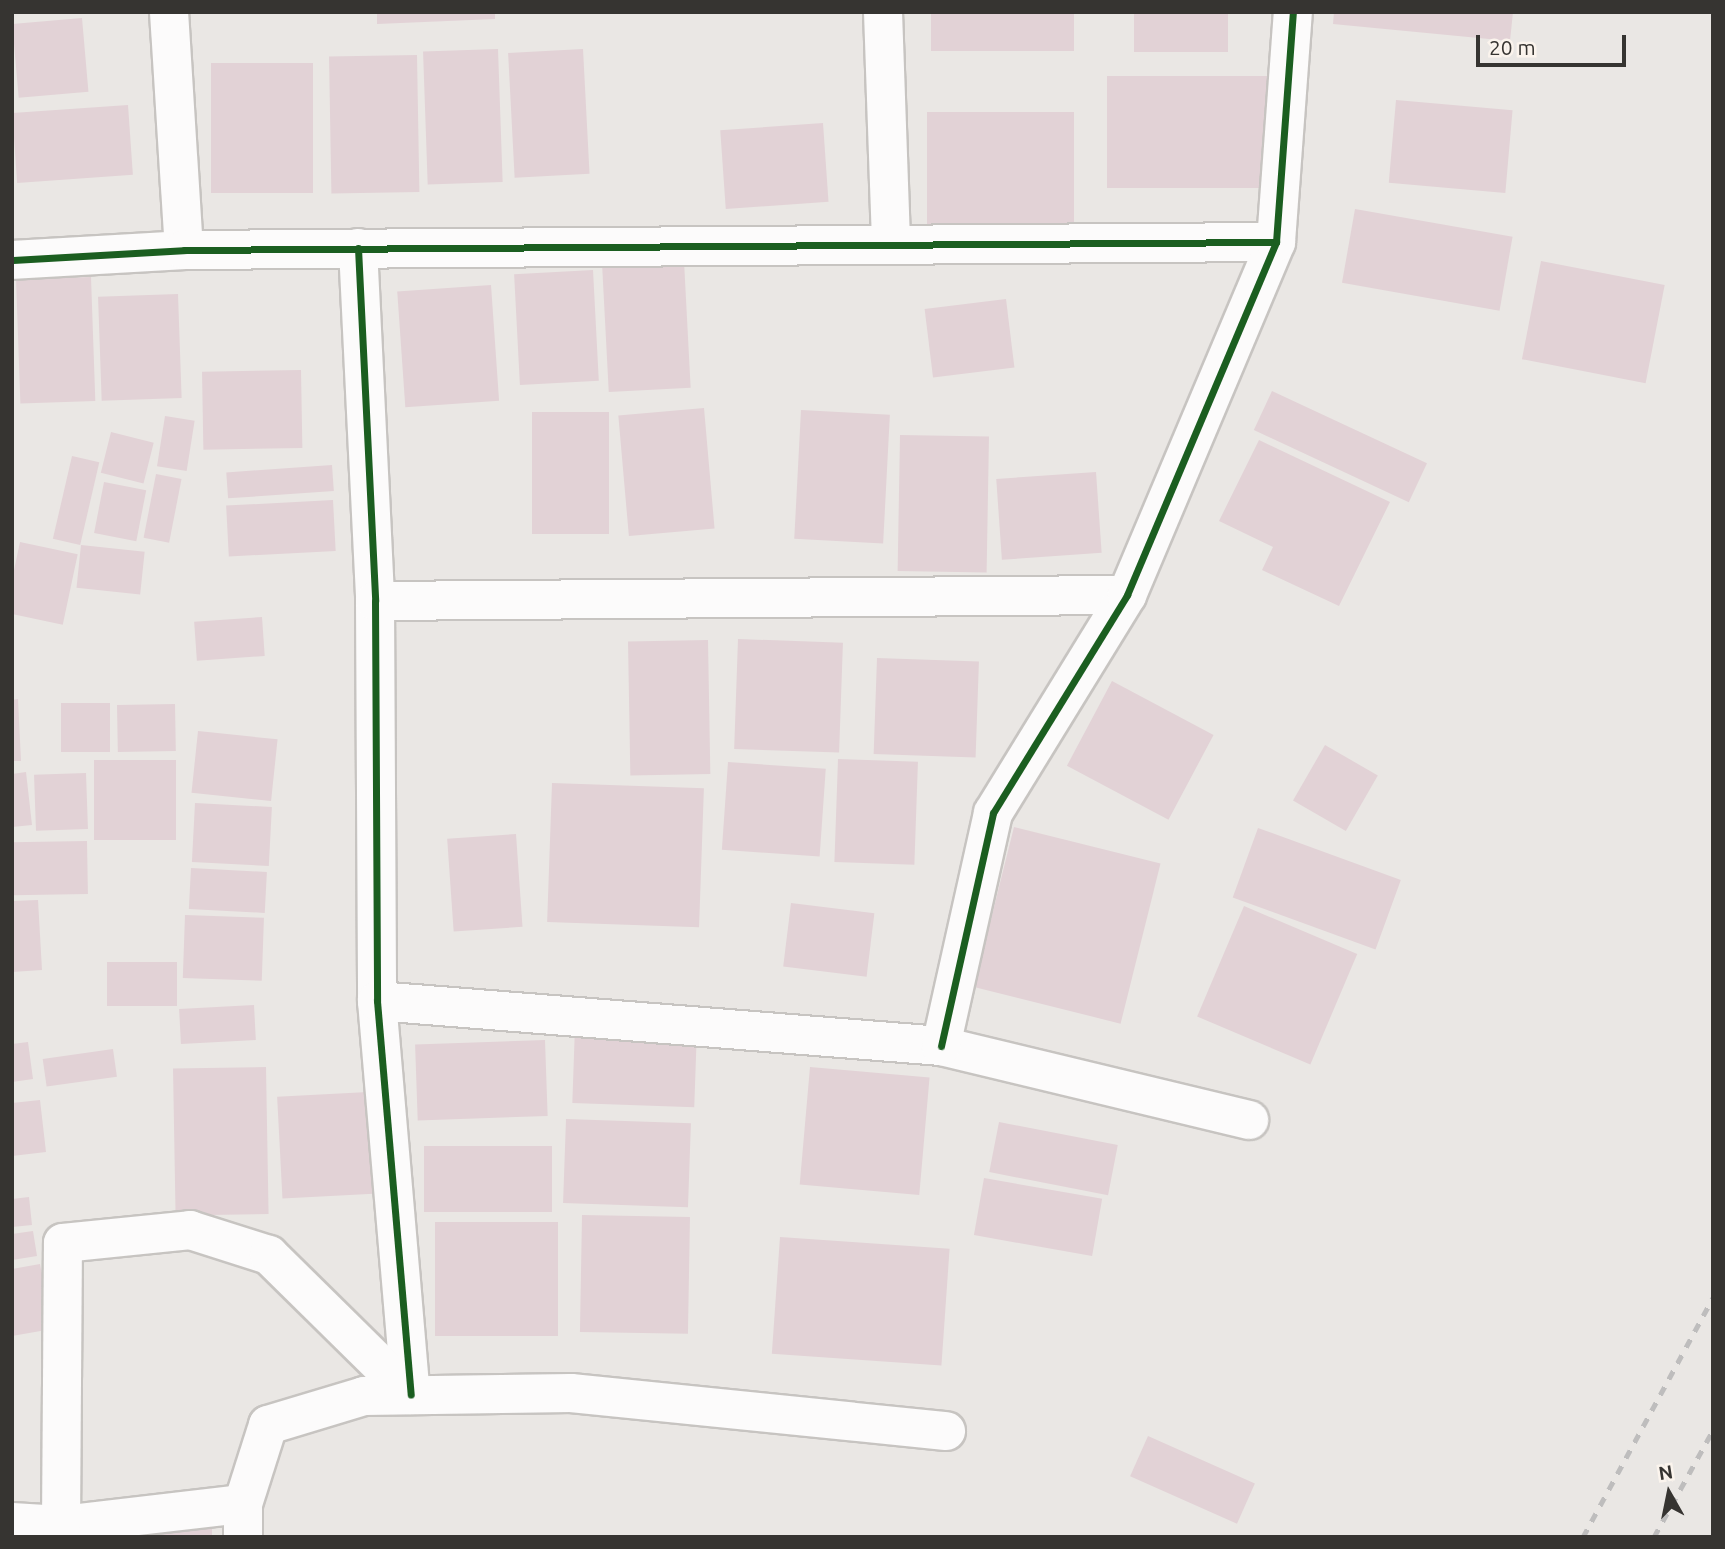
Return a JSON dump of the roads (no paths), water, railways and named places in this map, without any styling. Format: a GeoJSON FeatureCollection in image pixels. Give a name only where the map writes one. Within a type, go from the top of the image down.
{"type":"FeatureCollection","features":[{"type":"Feature","properties":{"kind":"street"},"geometry":{"type":"LineString","coordinates":[[169,12],[184,250]]}},
{"type":"Feature","properties":{"kind":"street"},"geometry":{"type":"LineString","coordinates":[[883,12],[891,244]]}},
{"type":"Feature","properties":{"kind":"street"},"geometry":{"type":"LineString","coordinates":[[940,1046],[993,813],[1127,595],[1276,242],[1293,12]]}},
{"type":"Feature","properties":{"kind":"street"},"geometry":{"type":"LineString","coordinates":[[12,260],[184,250],[1276,242]]}},
{"type":"Feature","properties":{"kind":"street"},"geometry":{"type":"LineString","coordinates":[[358,248],[375,601],[377,1000],[411,1395]]}},
{"type":"Feature","properties":{"kind":"street"},"geometry":{"type":"LineString","coordinates":[[375,601],[1127,595]]}},
{"type":"Feature","properties":{"kind":"street"},"geometry":{"type":"LineString","coordinates":[[377,1000],[940,1046],[1249,1120]]}},
{"type":"Feature","properties":{"kind":"street"},"geometry":{"type":"LineString","coordinates":[[61,1525],[63,1243],[190,1230],[269,1255],[411,1395]]}},
{"type":"Feature","properties":{"kind":"street"},"geometry":{"type":"LineString","coordinates":[[12,1521],[61,1525],[243,1520],[268,1425],[365,1396],[571,1393],[946,1431]]}},
{"type":"Feature","properties":{"kind":"railway"},"geometry":{"type":"LineString","coordinates":[[1583,1537],[1713,1298]]}},
{"type":"Feature","properties":{"kind":"railway"},"geometry":{"type":"LineString","coordinates":[[1654,1537],[1713,1430]]}}]}
